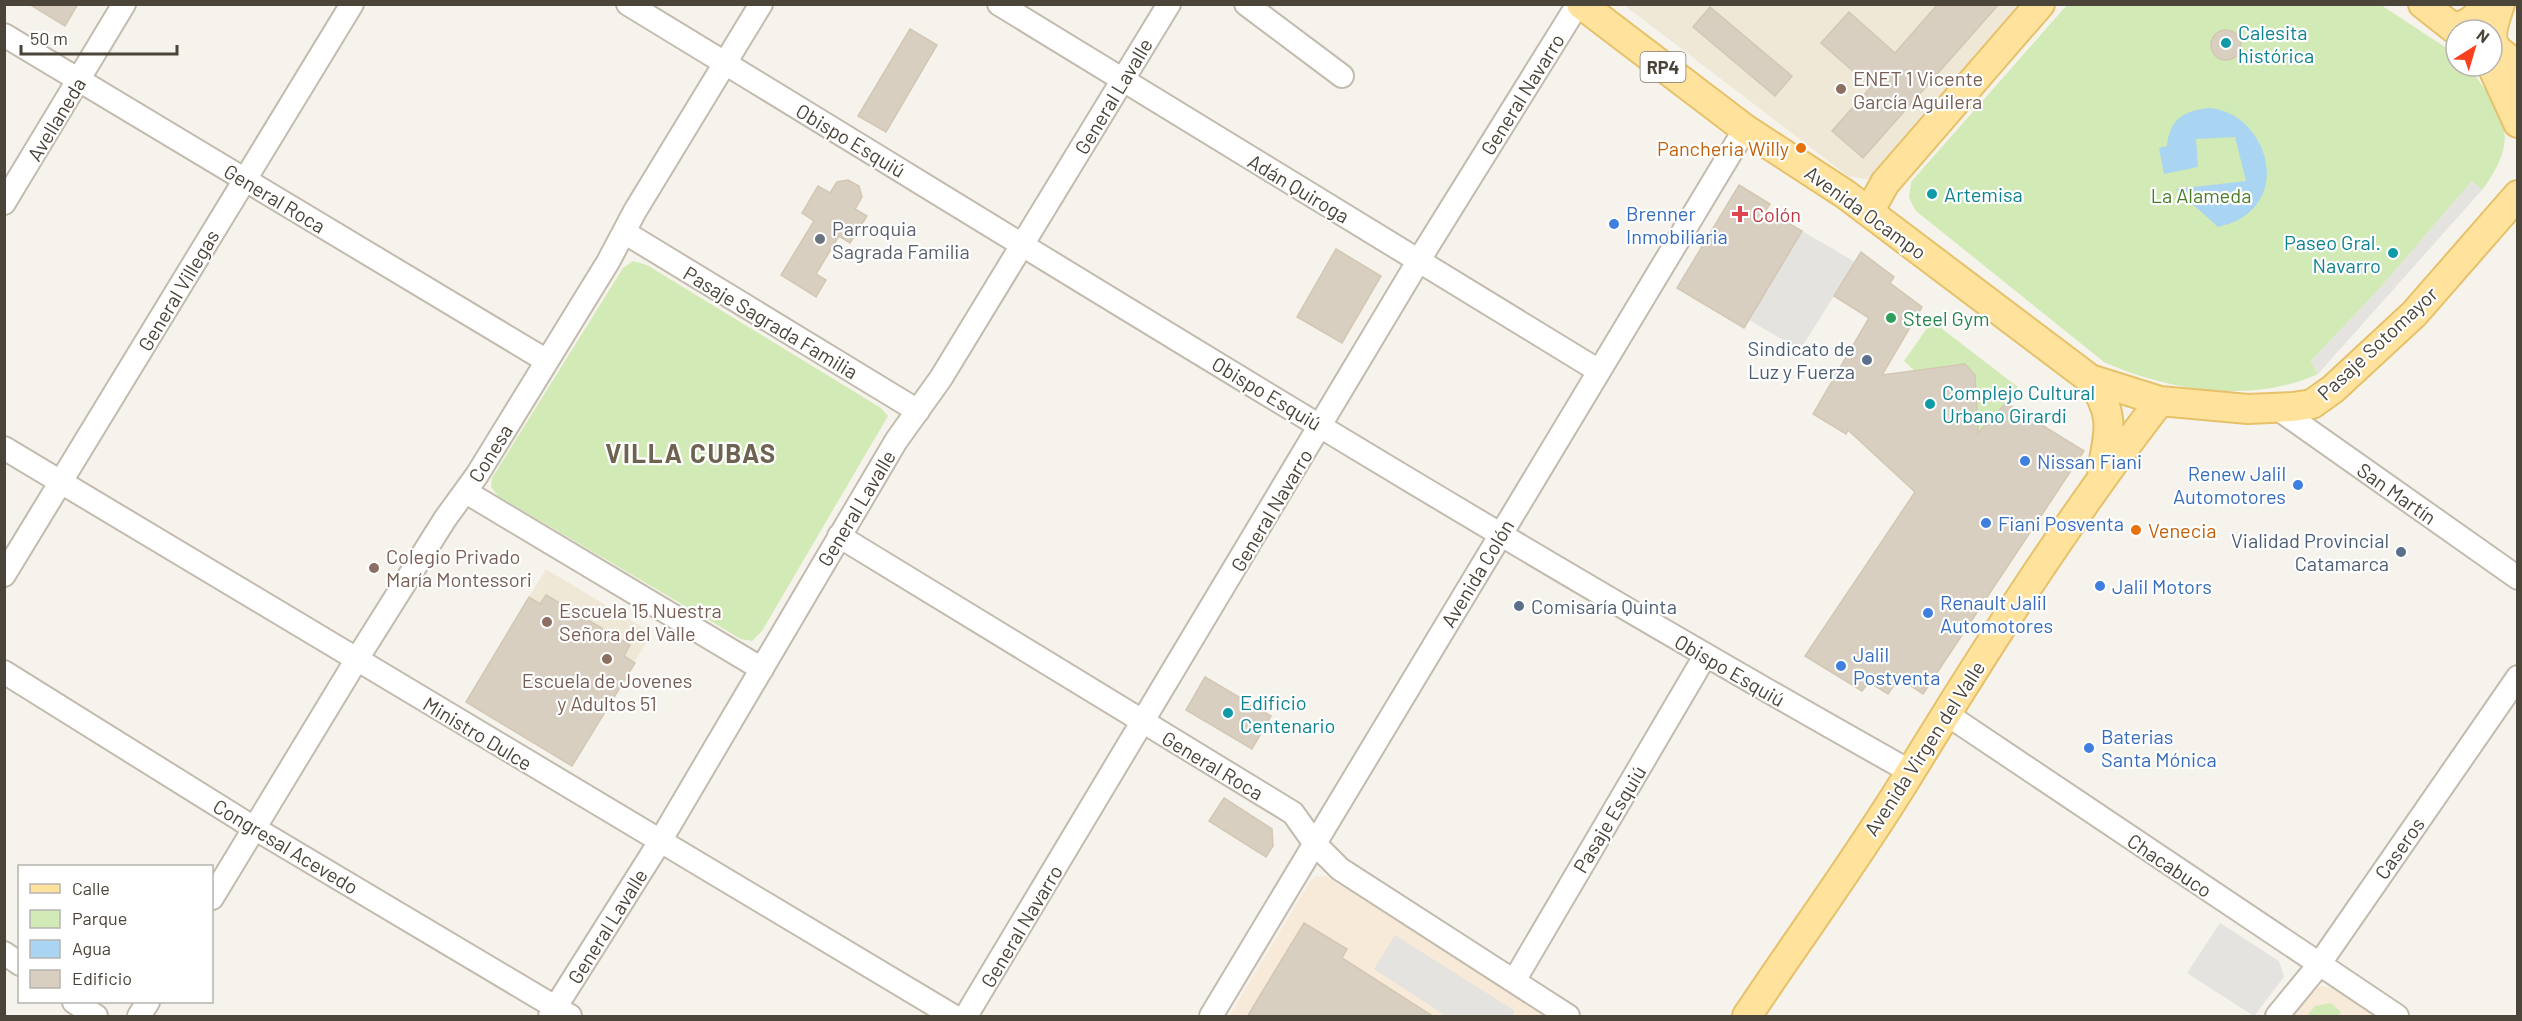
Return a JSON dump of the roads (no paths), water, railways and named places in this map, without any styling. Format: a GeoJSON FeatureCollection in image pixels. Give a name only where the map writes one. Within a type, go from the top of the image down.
{"type":"FeatureCollection","features":[{"type":"Feature","properties":{"kind":"main road","name":"Avenida Ocampo"},"geometry":{"type":"LineString","coordinates":[[1579,4],[1745,129],[1869,212],[2090,379],[2160,401]]}},
{"type":"Feature","properties":{"kind":"main road"},"geometry":{"type":"LineString","coordinates":[[1869,212],[1886,183],[2040,4]]}},
{"type":"Feature","properties":{"kind":"main road"},"geometry":{"type":"LineString","coordinates":[[2423,4],[2444,21]]}},
{"type":"Feature","properties":{"kind":"main road"},"geometry":{"type":"LineString","coordinates":[[2474,18],[2489,4]]}},
{"type":"Feature","properties":{"kind":"main road"},"geometry":{"type":"LineString","coordinates":[[2504,58],[2517,123]]}},
{"type":"Feature","properties":{"kind":"main road","name":"Pasaje Sotomayor"},"geometry":{"type":"LineString","coordinates":[[2160,401],[2248,409],[2312,404],[2333,389],[2414,314],[2517,195]]}},
{"type":"Feature","properties":{"kind":"main road","name":"Avenida Virgen del Valle"},"geometry":{"type":"LineString","coordinates":[[2090,379],[2102,395],[2111,428],[2100,478]]}},
{"type":"Feature","properties":{"kind":"main road","name":"Avenida Virgen del Valle"},"geometry":{"type":"LineString","coordinates":[[1747,1017],[1911,772],[1945,713],[2100,478],[2160,401]]}},
{"type":"Feature","properties":{"kind":"street","name":"Avellaneda"},"geometry":{"type":"LineString","coordinates":[[4,203],[124,4]]}},
{"type":"Feature","properties":{"kind":"street","name":"General Villegas"},"geometry":{"type":"LineString","coordinates":[[4,575],[352,4]]}},
{"type":"Feature","properties":{"kind":"street","name":"Obispo Esquiú"},"geometry":{"type":"LineString","coordinates":[[628,4],[1500,535],[1705,656],[1911,772]]}},
{"type":"Feature","properties":{"kind":"street","name":"Conesa"},"geometry":{"type":"LineString","coordinates":[[213,896],[357,659],[445,519],[466,492],[547,361],[761,4]]}},
{"type":"Feature","properties":{"kind":"street","name":"Adán Quiroga"},"geometry":{"type":"LineString","coordinates":[[999,4],[1599,370]]}},
{"type":"Feature","properties":{"kind":"street","name":"General Lavalle"},"geometry":{"type":"LineString","coordinates":[[558,1014],[896,441],[918,411],[1022,245],[1169,4]]}},
{"type":"Feature","properties":{"kind":"street"},"geometry":{"type":"LineString","coordinates":[[1246,4],[1342,76]]}},
{"type":"Feature","properties":{"kind":"street","name":"General Navarro"},"geometry":{"type":"LineString","coordinates":[[966,1017],[1419,260],[1579,4]]}},
{"type":"Feature","properties":{"kind":"street","name":"General Roca"},"geometry":{"type":"LineString","coordinates":[[4,35],[547,361]]}},
{"type":"Feature","properties":{"kind":"street","name":"Avenida Colón"},"geometry":{"type":"LineString","coordinates":[[1211,1017],[1745,129]]}},
{"type":"Feature","properties":{"kind":"street","name":"Pasaje Sagrada Familia"},"geometry":{"type":"LineString","coordinates":[[624,232],[918,411]]}},
{"type":"Feature","properties":{"kind":"street","name":"San Martín"},"geometry":{"type":"LineString","coordinates":[[2277,408],[2517,578]]}},
{"type":"Feature","properties":{"kind":"street","name":"Ministro Dulce"},"geometry":{"type":"LineString","coordinates":[[4,448],[659,843],[953,1017]]}},
{"type":"Feature","properties":{"kind":"street"},"geometry":{"type":"LineString","coordinates":[[466,492],[762,669]]}},
{"type":"Feature","properties":{"kind":"street","name":"General Roca"},"geometry":{"type":"LineString","coordinates":[[839,536],[1293,813],[1315,844],[1340,869],[1568,1017]]}},
{"type":"Feature","properties":{"kind":"street","name":"Pasaje Esquiú"},"geometry":{"type":"LineString","coordinates":[[1514,981],[1705,656]]}},
{"type":"Feature","properties":{"kind":"street","name":"Congresal Acevedo"},"geometry":{"type":"LineString","coordinates":[[4,672],[558,1014]]}},
{"type":"Feature","properties":{"kind":"street","name":"Caseros"},"geometry":{"type":"LineString","coordinates":[[2277,1017],[2318,966],[2517,677]]}},
{"type":"Feature","properties":{"kind":"street","name":"Chacabuco"},"geometry":{"type":"LineString","coordinates":[[1945,713],[2397,1017]]}},
{"type":"Feature","properties":{"kind":"street"},"geometry":{"type":"LineString","coordinates":[[4,953],[18,963]]}},
{"type":"Feature","properties":{"kind":"street"},"geometry":{"type":"LineString","coordinates":[[75,1003],[96,1017]]}},
{"type":"Feature","properties":{"kind":"street"},"geometry":{"type":"LineString","coordinates":[[139,1017],[147,1003]]}},
{"type":"Feature","properties":{"kind":"water"},"geometry":{"type":"Polygon","coordinates":[[[2209,108],[2230,114],[2247,126],[2259,143],[2266,163],[2266,183],[2258,202],[2243,217],[2218,227],[2176,189],[2246,181],[2235,137],[2196,139],[2198,167],[2164,174],[2159,148],[2167,146],[2171,129],[2179,118],[2192,111],[2209,108]]]}},
{"type":"Feature","properties":{"kind":"place","name":"Calesita histórica"},"geometry":{"type":"Point","coordinates":[2226,43]}},
{"type":"Feature","properties":{"kind":"place","name":"ENET 1 Vicente García Aguilera"},"geometry":{"type":"Point","coordinates":[1841,89]}},
{"type":"Feature","properties":{"kind":"place","name":"Pancheria Willy"},"geometry":{"type":"Point","coordinates":[1801,148]}},
{"type":"Feature","properties":{"kind":"place","name":"Artemisa"},"geometry":{"type":"Point","coordinates":[1932,194]}},
{"type":"Feature","properties":{"kind":"place","name":"Colón"},"geometry":{"type":"Point","coordinates":[1740,214]}},
{"type":"Feature","properties":{"kind":"place","name":"Brenner Inmobiliaria"},"geometry":{"type":"Point","coordinates":[1614,224]}},
{"type":"Feature","properties":{"kind":"place","name":"Parroquia Sagrada Familia"},"geometry":{"type":"Point","coordinates":[820,239]}},
{"type":"Feature","properties":{"kind":"place","name":"Paseo Gral. Navarro"},"geometry":{"type":"Point","coordinates":[2393,253]}},
{"type":"Feature","properties":{"kind":"place","name":"Steel Gym"},"geometry":{"type":"Point","coordinates":[1891,318]}},
{"type":"Feature","properties":{"kind":"place","name":"Sindicato de Luz y Fuerza"},"geometry":{"type":"Point","coordinates":[1867,360]}},
{"type":"Feature","properties":{"kind":"place","name":"Complejo Cultural Urbano Girardi"},"geometry":{"type":"Point","coordinates":[1930,404]}},
{"type":"Feature","properties":{"kind":"place","name":"Nissan Fiani"},"geometry":{"type":"Point","coordinates":[2025,461]}},
{"type":"Feature","properties":{"kind":"place","name":"Renew Jalil Automotores"},"geometry":{"type":"Point","coordinates":[2298,485]}},
{"type":"Feature","properties":{"kind":"place","name":"Fiani Posventa"},"geometry":{"type":"Point","coordinates":[1986,523]}},
{"type":"Feature","properties":{"kind":"place","name":"Venecia"},"geometry":{"type":"Point","coordinates":[2136,530]}},
{"type":"Feature","properties":{"kind":"place","name":"Vialidad Provincial Catamarca"},"geometry":{"type":"Point","coordinates":[2401,552]}},
{"type":"Feature","properties":{"kind":"place","name":"Colegio Privado María Montessori"},"geometry":{"type":"Point","coordinates":[374,568]}},
{"type":"Feature","properties":{"kind":"place","name":"Jalil Motors"},"geometry":{"type":"Point","coordinates":[2100,586]}},
{"type":"Feature","properties":{"kind":"place","name":"Comisaría Quinta"},"geometry":{"type":"Point","coordinates":[1519,606]}},
{"type":"Feature","properties":{"kind":"place","name":"Renault Jalil Automotores"},"geometry":{"type":"Point","coordinates":[1928,613]}},
{"type":"Feature","properties":{"kind":"place","name":"Escuela 15 Nuestra Señora del Valle"},"geometry":{"type":"Point","coordinates":[547,622]}},
{"type":"Feature","properties":{"kind":"place","name":"Escuela de Jovenes y Adultos 51"},"geometry":{"type":"Point","coordinates":[607,659]}},
{"type":"Feature","properties":{"kind":"place","name":"Jalil Postventa"},"geometry":{"type":"Point","coordinates":[1841,666]}},
{"type":"Feature","properties":{"kind":"place","name":"Edificio Centenario"},"geometry":{"type":"Point","coordinates":[1228,713]}},
{"type":"Feature","properties":{"kind":"place","name":"Baterias Santa Mónica"},"geometry":{"type":"Point","coordinates":[2089,748]}},
{"type":"Feature","properties":{"kind":"district","name":"VILLA CUBAS"},"geometry":{"type":"Point","coordinates":[691,452]}},
{"type":"Feature","properties":{"kind":"park label","name":"La Alameda"},"geometry":{"type":"Point","coordinates":[2201,195]}}]}
